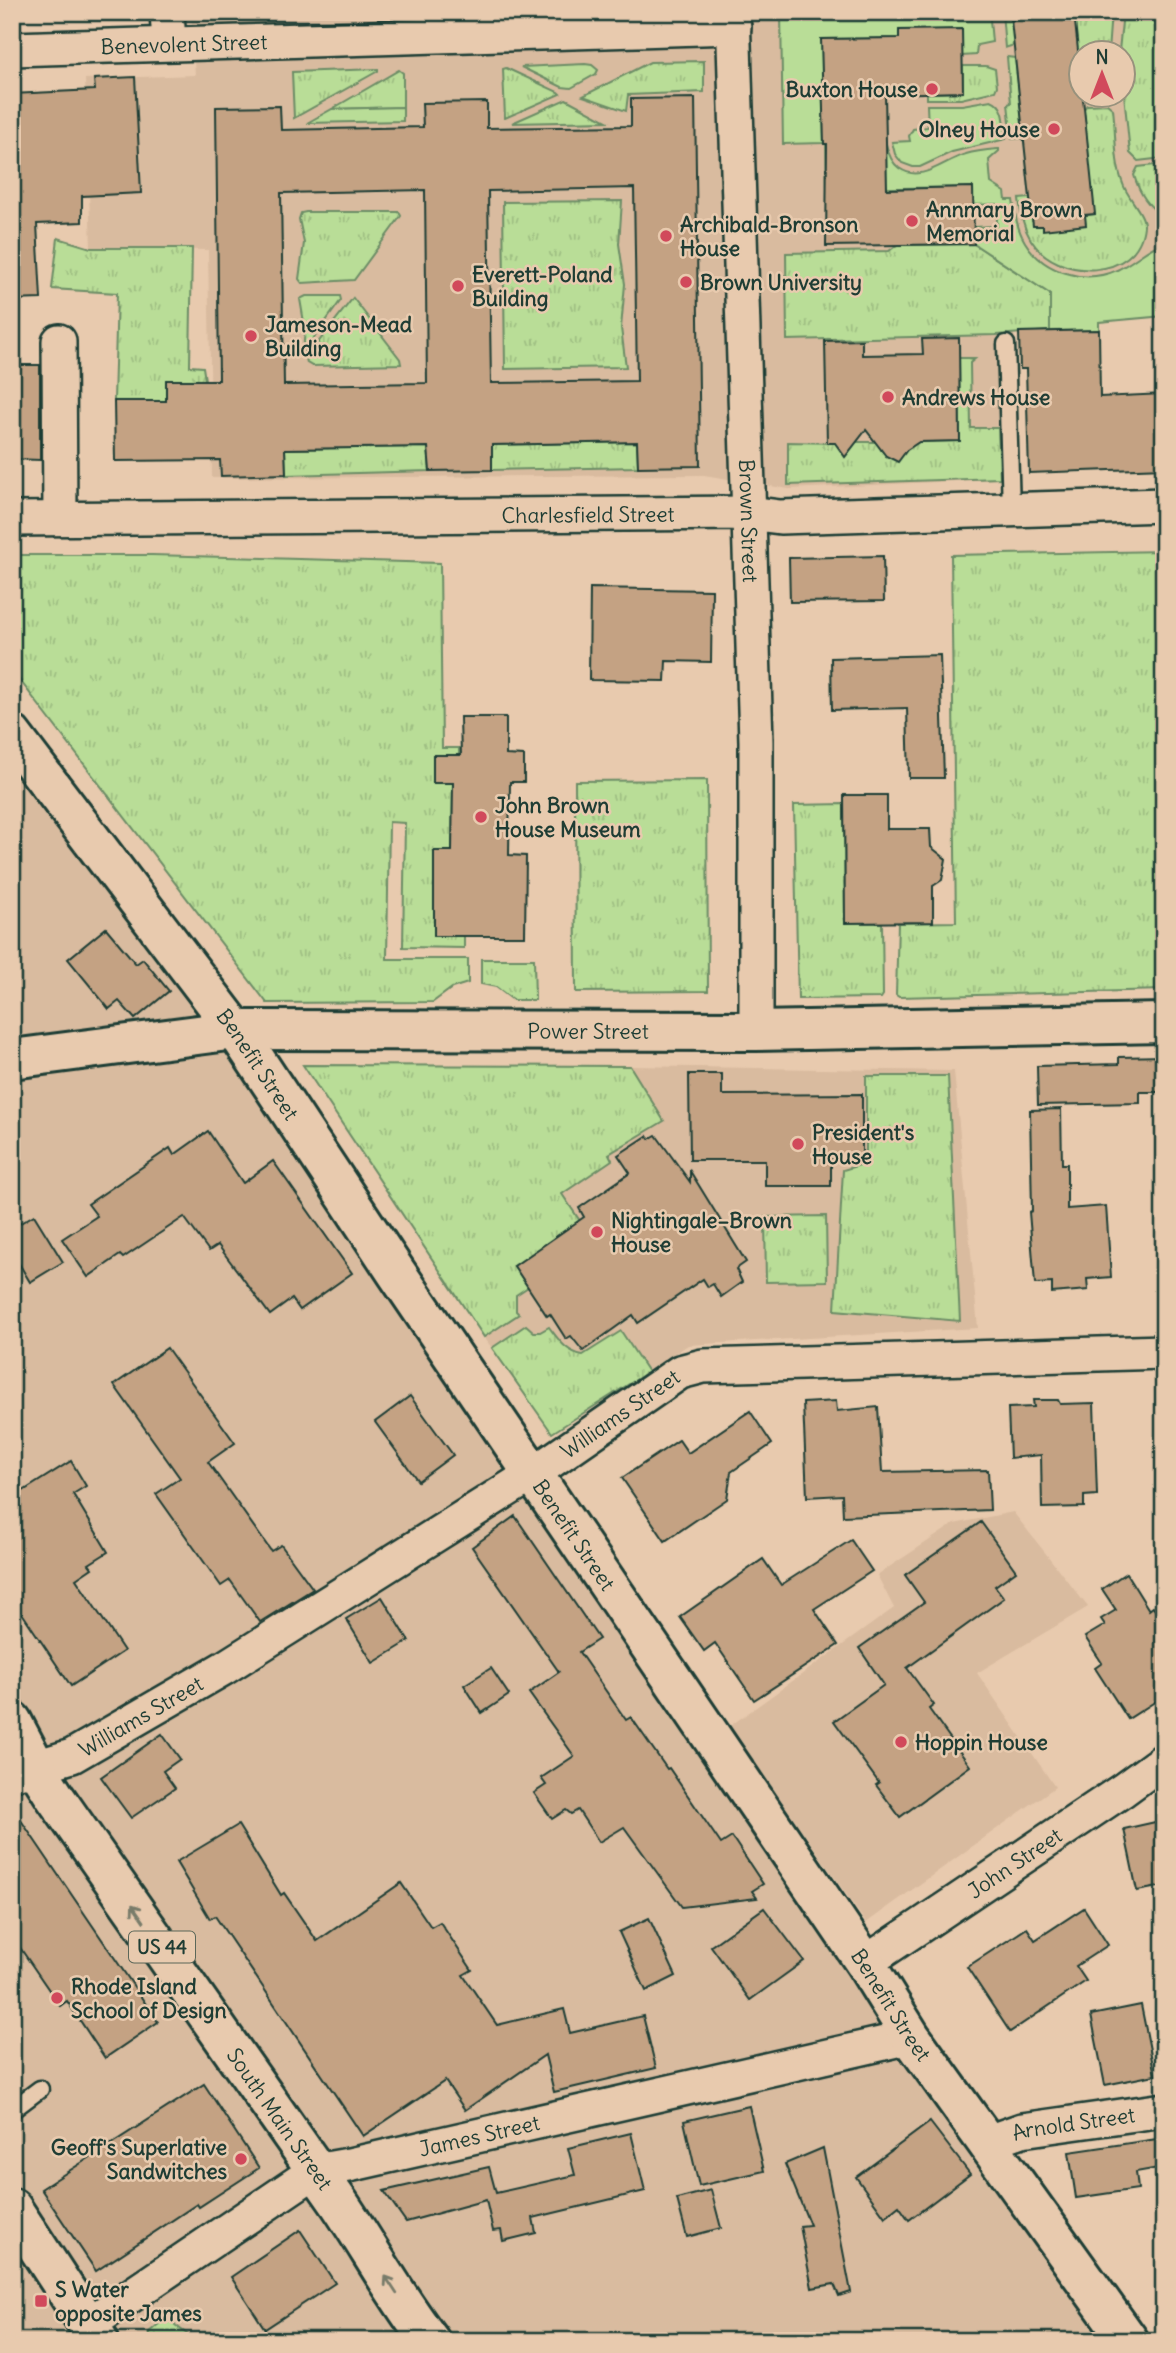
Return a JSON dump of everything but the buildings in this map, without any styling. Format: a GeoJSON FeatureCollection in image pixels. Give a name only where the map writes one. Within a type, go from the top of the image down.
{"type":"FeatureCollection","features":[{"type":"Feature","properties":{"kind":"street","name":"Benevolent Street"},"geometry":{"type":"LineString","coordinates":[[12,49],[168,27],[733,20]]}},
{"type":"Feature","properties":{"kind":"street","name":"Brown Street"},"geometry":{"type":"LineString","coordinates":[[733,20],[756,741],[755,1031]]}},
{"type":"Feature","properties":{"kind":"street"},"geometry":{"type":"LineString","coordinates":[[59,341],[60,518]]}},
{"type":"Feature","properties":{"kind":"street","name":"Charlesfield Street"},"geometry":{"type":"LineString","coordinates":[[12,519],[749,513],[780,517],[1164,505]]}},
{"type":"Feature","properties":{"kind":"street","name":"Benefit Street"},"geometry":{"type":"LineString","coordinates":[[12,735],[236,1030],[388,1261],[865,1963],[911,2037],[1129,2341]]}},
{"type":"Feature","properties":{"kind":"street","name":"Power Street"},"geometry":{"type":"LineString","coordinates":[[12,1059],[236,1030],[755,1031],[1164,1023]]}},
{"type":"Feature","properties":{"kind":"street","name":"Williams Street"},"geometry":{"type":"LineString","coordinates":[[24,1771],[72,1756],[224,1668],[534,1473],[680,1373],[703,1366],[1164,1352]]}},
{"type":"Feature","properties":{"kind":"street","name":"South Main Street"},"geometry":{"type":"LineString","coordinates":[[12,1721],[24,1771],[213,2020],[430,2341]]}},
{"type":"Feature","properties":{"kind":"street","name":"John Street"},"geometry":{"type":"LineString","coordinates":[[865,1963],[1123,1790],[1164,1759]]}},
{"type":"Feature","properties":{"kind":"street","name":"James Street"},"geometry":{"type":"LineString","coordinates":[[94,2332],[315,2171],[911,2037]]}},
{"type":"Feature","properties":{"kind":"street","name":"Arnold Street"},"geometry":{"type":"LineString","coordinates":[[985,2143],[1022,2130],[1164,2110]]}},
{"type":"Feature","properties":{"kind":"street"},"geometry":{"type":"LineString","coordinates":[[12,2208],[94,2332]]}},
{"type":"Feature","properties":{"kind":"lane"},"geometry":{"type":"LineString","coordinates":[[1006,344],[1011,509]]}},
{"type":"Feature","properties":{"kind":"lane"},"geometry":{"type":"LineString","coordinates":[[12,2110],[40,2089]]}},
{"type":"Feature","properties":{"kind":"shaded area","name":"Brown University"},"geometry":{"type":"Polygon","coordinates":[[[191,12],[1164,12],[1164,316],[1099,322],[1099,330],[1014,334],[1018,373],[1019,478],[789,489],[704,475],[212,478],[208,250],[91,248],[85,79],[195,75],[191,12]]]}},
{"type":"Feature","properties":{"kind":"shaded area"},"geometry":{"type":"Polygon","coordinates":[[[12,735],[1123,2341],[12,2341],[12,735]]]}},
{"type":"Feature","properties":{"kind":"shaded area"},"geometry":{"type":"Polygon","coordinates":[[[303,1065],[954,1071],[978,1328],[688,1345],[552,1433],[484,1337],[303,1065]]]}},
{"type":"Feature","properties":{"kind":"shaded area"},"geometry":{"type":"Polygon","coordinates":[[[1013,1512],[1088,1607],[977,1673],[1055,1787],[866,1923],[730,1726],[894,1608],[877,1575],[954,1524],[1013,1512]]]}},
{"type":"Feature","properties":{"kind":"green space"},"geometry":{"type":"Polygon","coordinates":[[[781,12],[986,12],[990,20],[992,42],[977,45],[976,55],[962,56],[962,29],[899,38],[822,39],[824,143],[783,144],[781,12]]]}},
{"type":"Feature","properties":{"kind":"green space"},"geometry":{"type":"Polygon","coordinates":[[[1002,12],[1018,12],[1019,20],[1012,20],[1014,45],[1005,48],[1002,12]]]}},
{"type":"Feature","properties":{"kind":"green space"},"geometry":{"type":"Polygon","coordinates":[[[1066,12],[1111,12],[1109,38],[1070,38],[1066,12]]]}},
{"type":"Feature","properties":{"kind":"green space"},"geometry":{"type":"Polygon","coordinates":[[[1123,12],[1154,12],[1164,96],[1163,158],[1138,161],[1130,153],[1125,108],[1138,108],[1138,38],[1120,38],[1123,12]]]}},
{"type":"Feature","properties":{"kind":"green space"},"geometry":{"type":"Polygon","coordinates":[[[1007,57],[1015,58],[1024,138],[1012,139],[1007,57]]]}},
{"type":"Feature","properties":{"kind":"green space"},"geometry":{"type":"Polygon","coordinates":[[[704,61],[704,92],[628,95],[626,111],[583,96],[650,62],[704,61]]]}},
{"type":"Feature","properties":{"kind":"green space"},"geometry":{"type":"Polygon","coordinates":[[[585,64],[598,70],[596,74],[571,88],[562,87],[521,67],[585,64]]]}},
{"type":"Feature","properties":{"kind":"green space"},"geometry":{"type":"Polygon","coordinates":[[[963,66],[986,66],[995,69],[995,91],[961,99],[927,99],[927,93],[963,92],[963,66]]]}},
{"type":"Feature","properties":{"kind":"green space"},"geometry":{"type":"Polygon","coordinates":[[[506,68],[560,94],[505,118],[503,69],[506,68]]]}},
{"type":"Feature","properties":{"kind":"green space"},"geometry":{"type":"Polygon","coordinates":[[[399,70],[403,73],[403,107],[332,109],[399,70]]]}},
{"type":"Feature","properties":{"kind":"green space"},"geometry":{"type":"Polygon","coordinates":[[[378,71],[294,118],[292,72],[378,71]]]}},
{"type":"Feature","properties":{"kind":"green space"},"geometry":{"type":"Polygon","coordinates":[[[566,99],[607,121],[512,123],[566,99]]]}},
{"type":"Feature","properties":{"kind":"green space"},"geometry":{"type":"Polygon","coordinates":[[[991,100],[1002,111],[1006,139],[952,152],[920,167],[902,163],[895,154],[892,142],[910,141],[909,136],[913,129],[928,127],[927,105],[962,105],[991,100]]]}},
{"type":"Feature","properties":{"kind":"green space"},"geometry":{"type":"Polygon","coordinates":[[[403,107],[403,121],[307,123],[332,109],[403,107]]]}},
{"type":"Feature","properties":{"kind":"green space"},"geometry":{"type":"Polygon","coordinates":[[[1084,109],[1113,109],[1120,175],[1144,221],[1138,244],[1127,258],[1112,266],[1095,269],[1058,263],[1043,253],[1031,240],[1024,225],[1019,199],[1030,198],[1032,221],[1094,214],[1084,109]]]}},
{"type":"Feature","properties":{"kind":"green space"},"geometry":{"type":"Polygon","coordinates":[[[826,144],[886,144],[896,166],[916,173],[933,169],[966,154],[999,149],[989,160],[991,183],[1005,192],[1006,200],[1013,200],[1018,227],[1025,242],[1042,261],[1053,268],[1078,276],[1104,274],[1123,267],[1164,242],[1164,316],[1099,322],[1099,330],[1050,331],[1050,294],[974,244],[974,227],[997,226],[997,204],[973,205],[972,187],[827,189],[826,144]]]}},
{"type":"Feature","properties":{"kind":"green space"},"geometry":{"type":"Polygon","coordinates":[[[1164,164],[1164,217],[1145,199],[1134,175],[1138,167],[1164,164]]]}},
{"type":"Feature","properties":{"kind":"green space"},"geometry":{"type":"Polygon","coordinates":[[[622,201],[619,244],[625,284],[621,328],[626,367],[505,369],[503,202],[622,201]]]}},
{"type":"Feature","properties":{"kind":"green space"},"geometry":{"type":"Polygon","coordinates":[[[399,212],[401,216],[354,280],[302,283],[299,279],[304,243],[299,219],[301,213],[399,212]]]}},
{"type":"Feature","properties":{"kind":"green space"},"geometry":{"type":"Polygon","coordinates":[[[58,238],[91,248],[192,248],[190,366],[203,367],[205,380],[166,380],[166,401],[114,401],[117,293],[52,289],[58,238]]]}},
{"type":"Feature","properties":{"kind":"green space"},"geometry":{"type":"Polygon","coordinates":[[[974,244],[1050,294],[1050,331],[996,335],[787,340],[786,253],[889,251],[897,245],[974,244]]]}},
{"type":"Feature","properties":{"kind":"green space"},"geometry":{"type":"Polygon","coordinates":[[[306,296],[340,296],[341,300],[303,353],[305,328],[300,299],[306,296]]]}},
{"type":"Feature","properties":{"kind":"green space"},"geometry":{"type":"Polygon","coordinates":[[[353,298],[400,359],[401,364],[312,366],[307,363],[306,358],[353,298]]]}},
{"type":"Feature","properties":{"kind":"green space"},"geometry":{"type":"Polygon","coordinates":[[[959,358],[976,358],[970,363],[971,428],[998,428],[1000,478],[788,485],[788,442],[837,443],[848,451],[854,442],[879,442],[881,450],[888,456],[908,442],[960,441],[959,358]]]}},
{"type":"Feature","properties":{"kind":"green space"},"geometry":{"type":"Polygon","coordinates":[[[637,442],[638,467],[492,470],[492,445],[637,442]]]}},
{"type":"Feature","properties":{"kind":"green space"},"geometry":{"type":"Polygon","coordinates":[[[428,447],[430,471],[286,475],[285,449],[428,447]]]}},
{"type":"Feature","properties":{"kind":"green space"},"geometry":{"type":"Polygon","coordinates":[[[1164,551],[1164,990],[899,997],[896,995],[898,923],[956,922],[951,555],[1164,551]]]}},
{"type":"Feature","properties":{"kind":"green space"},"geometry":{"type":"Polygon","coordinates":[[[12,555],[152,555],[440,563],[442,748],[459,748],[459,755],[434,755],[453,783],[452,851],[434,851],[434,936],[464,936],[464,948],[403,947],[405,823],[389,822],[387,959],[468,959],[468,983],[452,988],[433,1002],[267,1003],[12,670],[12,555]]]}},
{"type":"Feature","properties":{"kind":"green space"},"geometry":{"type":"Polygon","coordinates":[[[707,780],[708,991],[576,992],[575,781],[707,780]]]}},
{"type":"Feature","properties":{"kind":"green space"},"geometry":{"type":"Polygon","coordinates":[[[844,804],[845,922],[882,923],[883,995],[881,998],[798,999],[794,805],[844,804]]]}},
{"type":"Feature","properties":{"kind":"green space"},"geometry":{"type":"Polygon","coordinates":[[[481,959],[534,959],[535,1000],[513,1000],[496,987],[481,984],[481,959]]]}},
{"type":"Feature","properties":{"kind":"green space"},"geometry":{"type":"Polygon","coordinates":[[[303,1065],[630,1066],[664,1121],[609,1154],[612,1160],[562,1194],[580,1221],[514,1266],[528,1287],[516,1295],[516,1311],[519,1314],[484,1337],[303,1065]]]}},
{"type":"Feature","properties":{"kind":"green space"},"geometry":{"type":"Polygon","coordinates":[[[866,1076],[948,1076],[960,1321],[835,1310],[843,1170],[866,1163],[866,1076]]]}},
{"type":"Feature","properties":{"kind":"green space"},"geometry":{"type":"Polygon","coordinates":[[[826,1216],[827,1281],[766,1282],[765,1217],[826,1216]]]}},
{"type":"Feature","properties":{"kind":"green space"},"geometry":{"type":"Polygon","coordinates":[[[526,1325],[534,1332],[549,1327],[567,1348],[583,1355],[621,1331],[648,1372],[552,1433],[492,1348],[526,1325]]]}},
{"type":"Feature","properties":{"kind":"green space"},"geometry":{"type":"Polygon","coordinates":[[[166,2318],[196,2341],[153,2341],[148,2333],[166,2318]]]}},
{"type":"Feature","properties":{"kind":"place","name":"Buxton House"},"geometry":{"type":"Point","coordinates":[932,89]}},
{"type":"Feature","properties":{"kind":"place","name":"Olney House"},"geometry":{"type":"Point","coordinates":[1054,129]}},
{"type":"Feature","properties":{"kind":"place","name":"Annmary Brown Memorial"},"geometry":{"type":"Point","coordinates":[912,221]}},
{"type":"Feature","properties":{"kind":"place","name":"Archibald-Bronson House"},"geometry":{"type":"Point","coordinates":[666,236]}},
{"type":"Feature","properties":{"kind":"place","name":"Brown University"},"geometry":{"type":"Point","coordinates":[686,282]}},
{"type":"Feature","properties":{"kind":"place","name":"Everett-Poland Building"},"geometry":{"type":"Point","coordinates":[458,286]}},
{"type":"Feature","properties":{"kind":"place","name":"Jameson-Mead Building"},"geometry":{"type":"Point","coordinates":[251,336]}},
{"type":"Feature","properties":{"kind":"place","name":"Andrews House"},"geometry":{"type":"Point","coordinates":[888,397]}},
{"type":"Feature","properties":{"kind":"place","name":"John Brown House Museum"},"geometry":{"type":"Point","coordinates":[481,817]}},
{"type":"Feature","properties":{"kind":"place","name":"President's House"},"geometry":{"type":"Point","coordinates":[798,1144]}},
{"type":"Feature","properties":{"kind":"place","name":"Nightingale–Brown House"},"geometry":{"type":"Point","coordinates":[597,1232]}},
{"type":"Feature","properties":{"kind":"place","name":"Hoppin House"},"geometry":{"type":"Point","coordinates":[901,1742]}},
{"type":"Feature","properties":{"kind":"place","name":"Rhode Island School of Design"},"geometry":{"type":"Point","coordinates":[57,1998]}},
{"type":"Feature","properties":{"kind":"place","name":"Geoff's Superlative Sandwitches"},"geometry":{"type":"Point","coordinates":[241,2159]}},
{"type":"Feature","properties":{"kind":"place","name":"S Water opposite James"},"geometry":{"type":"Point","coordinates":[41,2301]}}]}
